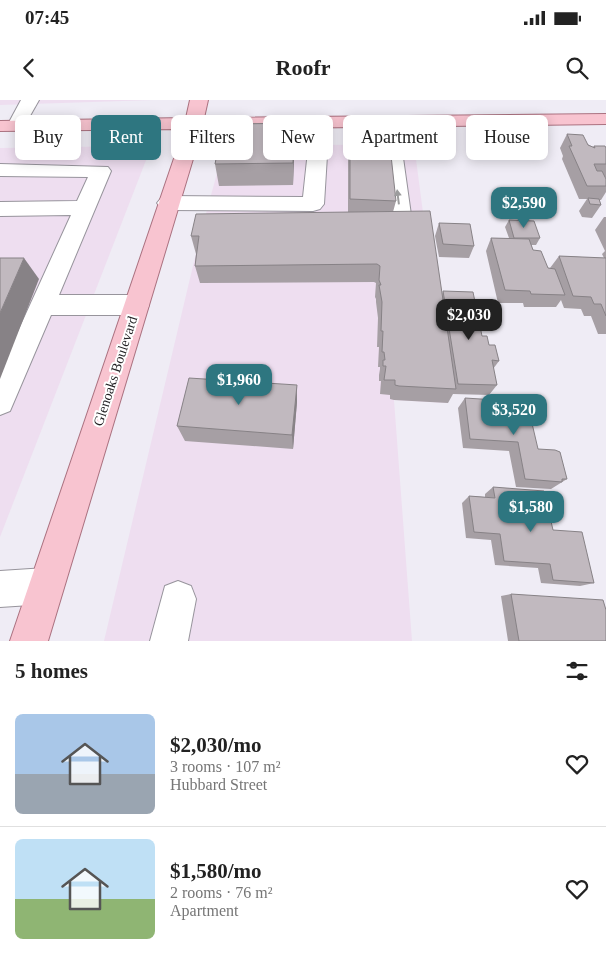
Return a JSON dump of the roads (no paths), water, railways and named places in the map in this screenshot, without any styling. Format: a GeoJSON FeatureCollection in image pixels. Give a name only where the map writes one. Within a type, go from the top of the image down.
{"type":"FeatureCollection","features":[{"type":"Feature","properties":{"kind":"main road","name":"Glenoaks Boulevard"},"geometry":{"type":"LineString","coordinates":[[196,115],[199,100]]}},
{"type":"Feature","properties":{"kind":"main road"},"geometry":{"type":"LineString","coordinates":[[456,121],[606,119]]}},
{"type":"Feature","properties":{"kind":"main road"},"geometry":{"type":"LineString","coordinates":[[8,126],[171,125]]}},
{"type":"Feature","properties":{"kind":"main road","name":"Glenoaks Boulevard"},"geometry":{"type":"LineString","coordinates":[[28,641],[182,160]]}},
{"type":"Feature","properties":{"kind":"lane"},"geometry":{"type":"LineString","coordinates":[[8,126],[30,100]]}},
{"type":"Feature","properties":{"kind":"lane"},"geometry":{"type":"LineString","coordinates":[[168,203],[320,209],[320,160]]}},
{"type":"Feature","properties":{"kind":"lane"},"geometry":{"type":"LineString","coordinates":[[354,220],[402,222],[394,160]]}},
{"type":"Feature","properties":{"kind":"lane"},"geometry":{"type":"LineString","coordinates":[[0,170],[100,171],[0,402]]}},
{"type":"Feature","properties":{"kind":"lane"},"geometry":{"type":"LineString","coordinates":[[0,209],[83,208]]}},
{"type":"Feature","properties":{"kind":"lane"},"geometry":{"type":"LineString","coordinates":[[41,304],[137,305]]}},
{"type":"Feature","properties":{"kind":"lane"},"geometry":{"type":"LineString","coordinates":[[0,589],[46,586]]}},
{"type":"Feature","properties":{"kind":"lane"},"geometry":{"type":"LineString","coordinates":[[169,641],[178,599]]}}]}
